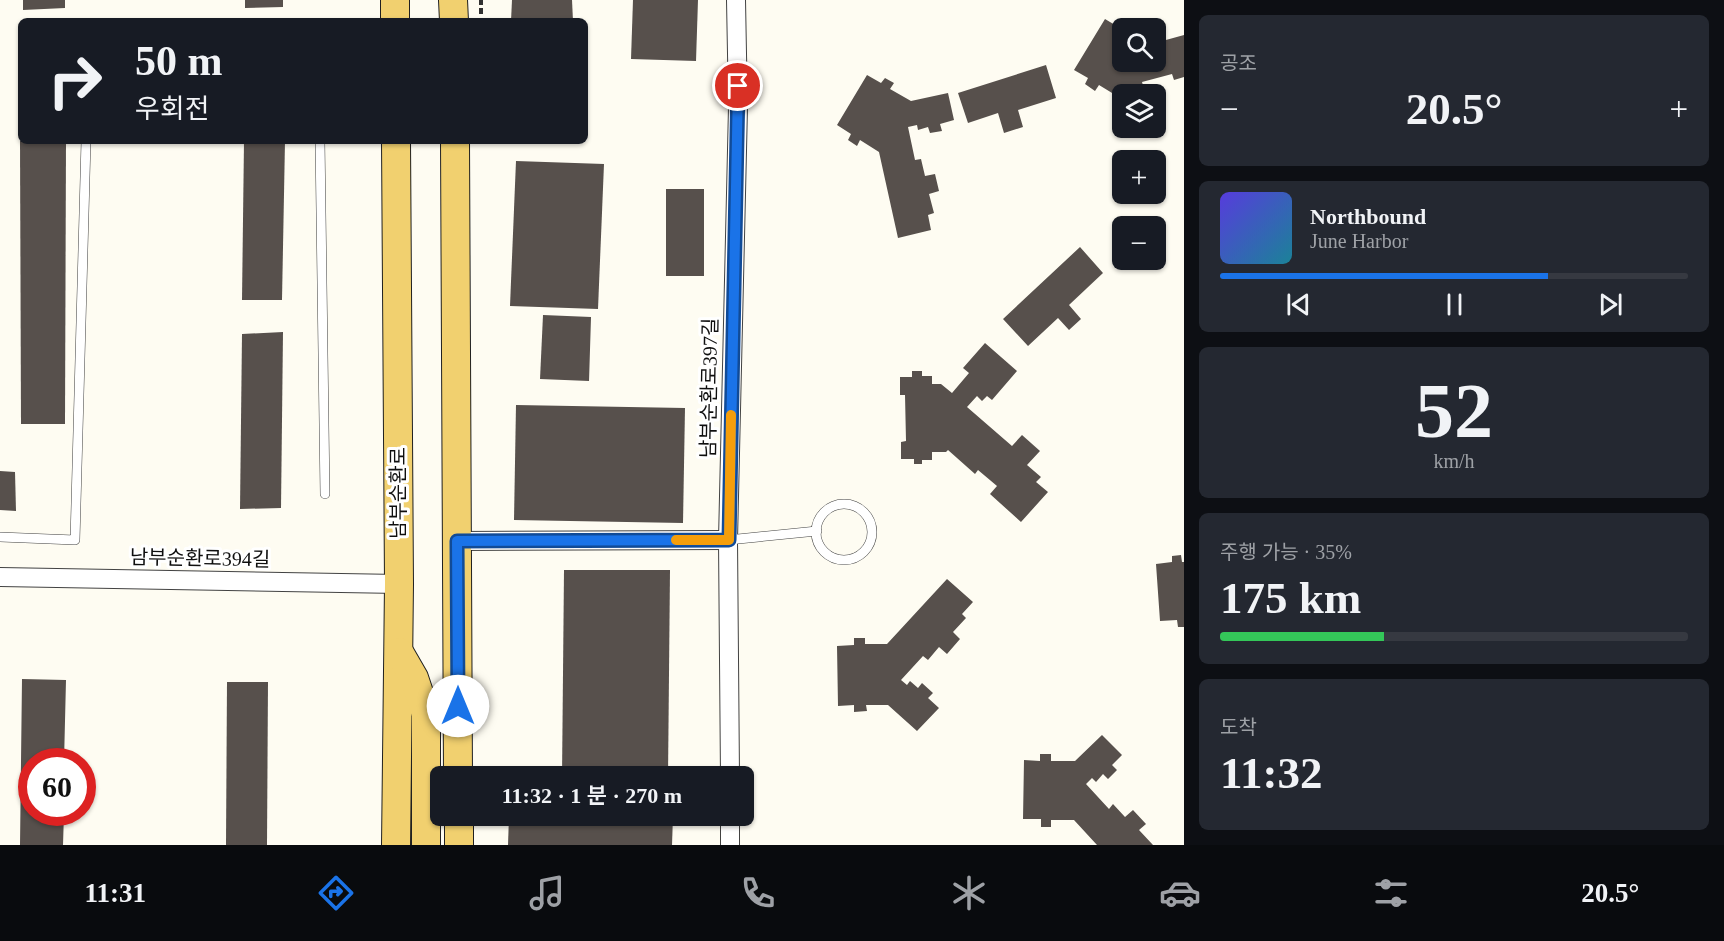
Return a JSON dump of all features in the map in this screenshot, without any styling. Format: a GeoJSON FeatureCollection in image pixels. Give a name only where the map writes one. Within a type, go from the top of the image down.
{"type":"FeatureCollection","features":[{"type":"Feature","properties":{"kind":"main road"},"geometry":{"type":"LineString","coordinates":[[395,0],[395,18]]}},
{"type":"Feature","properties":{"kind":"main road"},"geometry":{"type":"LineString","coordinates":[[453,0],[454,18]]}},
{"type":"Feature","properties":{"kind":"main road","name":"남부순환로"},"geometry":{"type":"LineString","coordinates":[[396,144],[399,584],[396,845]]}},
{"type":"Feature","properties":{"kind":"main road"},"geometry":{"type":"LineString","coordinates":[[455,144],[458,766]]}},
{"type":"Feature","properties":{"kind":"main road"},"geometry":{"type":"LineString","coordinates":[[398,650],[414,678],[426,714],[426,845]]}},
{"type":"Feature","properties":{"kind":"main road"},"geometry":{"type":"LineString","coordinates":[[459,826],[459,845]]}},
{"type":"Feature","properties":{"kind":"street","name":"남부순환로397길"},"geometry":{"type":"LineString","coordinates":[[730,766],[729,540],[738,107],[736,0]]}},
{"type":"Feature","properties":{"kind":"street"},"geometry":{"type":"LineString","coordinates":[[457,541],[729,540]]}},
{"type":"Feature","properties":{"kind":"street","name":"남부순환로394길"},"geometry":{"type":"LineString","coordinates":[[0,577],[399,584]]}},
{"type":"Feature","properties":{"kind":"street"},"geometry":{"type":"LineString","coordinates":[[730,826],[730,845]]}},
{"type":"Feature","properties":{"kind":"lane"},"geometry":{"type":"LineString","coordinates":[[0,537],[75,540],[86,144]]}},
{"type":"Feature","properties":{"kind":"lane"},"geometry":{"type":"LineString","coordinates":[[320,144],[326,494]]}},
{"type":"Feature","properties":{"kind":"lane"},"geometry":{"type":"LineString","coordinates":[[840,504],[858,507],[866,513],[872,531],[871,540],[861,554],[844,560],[828,554],[817,540],[817,531],[818,522],[823,513],[840,504]]}},
{"type":"Feature","properties":{"kind":"lane"},"geometry":{"type":"LineString","coordinates":[[729,540],[817,531]]}},
{"type":"Feature","properties":{"kind":"building"},"geometry":{"type":"Polygon","coordinates":[[[23,0],[65,0],[65,8],[23,10],[23,0]]]}},
{"type":"Feature","properties":{"kind":"building"},"geometry":{"type":"Polygon","coordinates":[[[245,0],[283,0],[283,7],[245,8],[245,0]]]}},
{"type":"Feature","properties":{"kind":"building"},"geometry":{"type":"Polygon","coordinates":[[[512,0],[572,0],[573,18],[511,18],[512,0]]]}},
{"type":"Feature","properties":{"kind":"building"},"geometry":{"type":"Polygon","coordinates":[[[633,0],[698,0],[696,61],[631,59],[633,0]]]}},
{"type":"Feature","properties":{"kind":"building"},"geometry":{"type":"Polygon","coordinates":[[[1105,19],[1112,23],[1112,72],[1166,72],[1166,40],[1184,35],[1184,77],[1174,80],[1172,74],[1142,82],[1143,84],[1112,84],[1112,93],[1099,85],[1095,91],[1085,84],[1088,78],[1074,70],[1105,19]]]}},
{"type":"Feature","properties":{"kind":"building"},"geometry":{"type":"Polygon","coordinates":[[[1046,65],[1056,98],[1018,110],[1023,127],[1004,133],[998,113],[968,123],[958,93],[1046,65]]]}},
{"type":"Feature","properties":{"kind":"building"},"geometry":{"type":"Polygon","coordinates":[[[867,75],[881,83],[885,78],[894,83],[890,89],[911,101],[948,93],[954,120],[940,124],[942,131],[930,133],[928,127],[918,130],[917,125],[908,127],[915,160],[921,159],[925,176],[935,174],[939,191],[929,194],[934,213],[928,215],[931,230],[898,238],[879,152],[860,140],[857,146],[848,140],[851,134],[837,125],[867,75]]]}},
{"type":"Feature","properties":{"kind":"building"},"geometry":{"type":"Polygon","coordinates":[[[20,144],[66,144],[65,424],[21,424],[20,144]]]}},
{"type":"Feature","properties":{"kind":"building"},"geometry":{"type":"Polygon","coordinates":[[[244,144],[285,144],[282,300],[242,300],[244,144]]]}},
{"type":"Feature","properties":{"kind":"building"},"geometry":{"type":"Polygon","coordinates":[[[516,161],[604,164],[598,309],[510,306],[516,161]]]}},
{"type":"Feature","properties":{"kind":"building"},"geometry":{"type":"Polygon","coordinates":[[[666,189],[704,189],[704,276],[666,276],[666,189]]]}},
{"type":"Feature","properties":{"kind":"building"},"geometry":{"type":"Polygon","coordinates":[[[1080,247],[1103,273],[1069,305],[1081,319],[1069,330],[1058,318],[1028,346],[1003,319],[1080,247]]]}},
{"type":"Feature","properties":{"kind":"building"},"geometry":{"type":"Polygon","coordinates":[[[543,315],[591,317],[589,381],[540,379],[543,315]]]}},
{"type":"Feature","properties":{"kind":"building"},"geometry":{"type":"Polygon","coordinates":[[[283,332],[281,508],[240,509],[242,334],[283,332]]]}},
{"type":"Feature","properties":{"kind":"building"},"geometry":{"type":"Polygon","coordinates":[[[985,343],[1017,371],[992,400],[987,396],[982,401],[977,396],[967,407],[1012,446],[1022,435],[1040,451],[1027,465],[1041,477],[1036,482],[1048,492],[1021,522],[990,494],[997,486],[978,470],[975,474],[948,450],[932,452],[932,460],[922,460],[922,464],[914,464],[914,459],[901,459],[901,442],[906,441],[905,395],[900,395],[900,377],[912,377],[912,371],[922,371],[922,376],[932,376],[932,384],[941,384],[952,393],[969,373],[963,368],[985,343]]]}},
{"type":"Feature","properties":{"kind":"building"},"geometry":{"type":"Polygon","coordinates":[[[516,405],[685,408],[683,523],[514,520],[516,405]]]}},
{"type":"Feature","properties":{"kind":"building"},"geometry":{"type":"Polygon","coordinates":[[[0,471],[15,472],[16,511],[0,510],[0,471]]]}},
{"type":"Feature","properties":{"kind":"building"},"geometry":{"type":"Polygon","coordinates":[[[1181,555],[1182,562],[1184,562],[1184,627],[1178,627],[1177,620],[1160,621],[1156,564],[1172,562],[1172,556],[1181,555]]]}},
{"type":"Feature","properties":{"kind":"building"},"geometry":{"type":"Polygon","coordinates":[[[564,570],[670,570],[668,766],[562,766],[564,570]]]}},
{"type":"Feature","properties":{"kind":"building"},"geometry":{"type":"Polygon","coordinates":[[[947,579],[973,602],[962,614],[966,618],[953,632],[960,639],[947,654],[939,647],[928,660],[923,656],[901,680],[907,685],[910,681],[918,688],[922,683],[933,693],[928,698],[939,708],[917,731],[888,705],[866,705],[867,711],[854,712],[854,705],[838,706],[837,646],[854,645],[854,638],[865,638],[865,644],[887,644],[947,579]]]}},
{"type":"Feature","properties":{"kind":"building"},"geometry":{"type":"Polygon","coordinates":[[[22,679],[66,680],[64,748],[21,748],[22,679]]]}},
{"type":"Feature","properties":{"kind":"building"},"geometry":{"type":"Polygon","coordinates":[[[227,682],[268,682],[267,845],[226,845],[227,682]]]}},
{"type":"Feature","properties":{"kind":"building"},"geometry":{"type":"Polygon","coordinates":[[[1102,735],[1122,755],[1112,765],[1117,770],[1108,779],[1103,774],[1096,782],[1092,778],[1086,784],[1109,809],[1113,804],[1125,817],[1133,810],[1146,824],[1139,830],[1153,845],[1097,845],[1074,820],[1051,820],[1051,827],[1041,827],[1041,819],[1023,819],[1024,760],[1040,761],[1040,754],[1051,754],[1051,761],[1075,761],[1102,735]]]}},
{"type":"Feature","properties":{"kind":"building"},"geometry":{"type":"Polygon","coordinates":[[[20,826],[64,826],[63,845],[20,845],[20,826]]]}},
{"type":"Feature","properties":{"kind":"building"},"geometry":{"type":"Polygon","coordinates":[[[509,826],[673,826],[672,845],[508,845],[509,826]]]}},
{"type":"Feature","properties":{"kind":"slow traffic"},"geometry":{"type":"LineString","coordinates":[[676,540],[729,540],[731,415]]}},
{"type":"Feature","properties":{"kind":"route"},"geometry":{"type":"LineString","coordinates":[[458,706],[457,541],[729,540],[738,86]]}}]}
